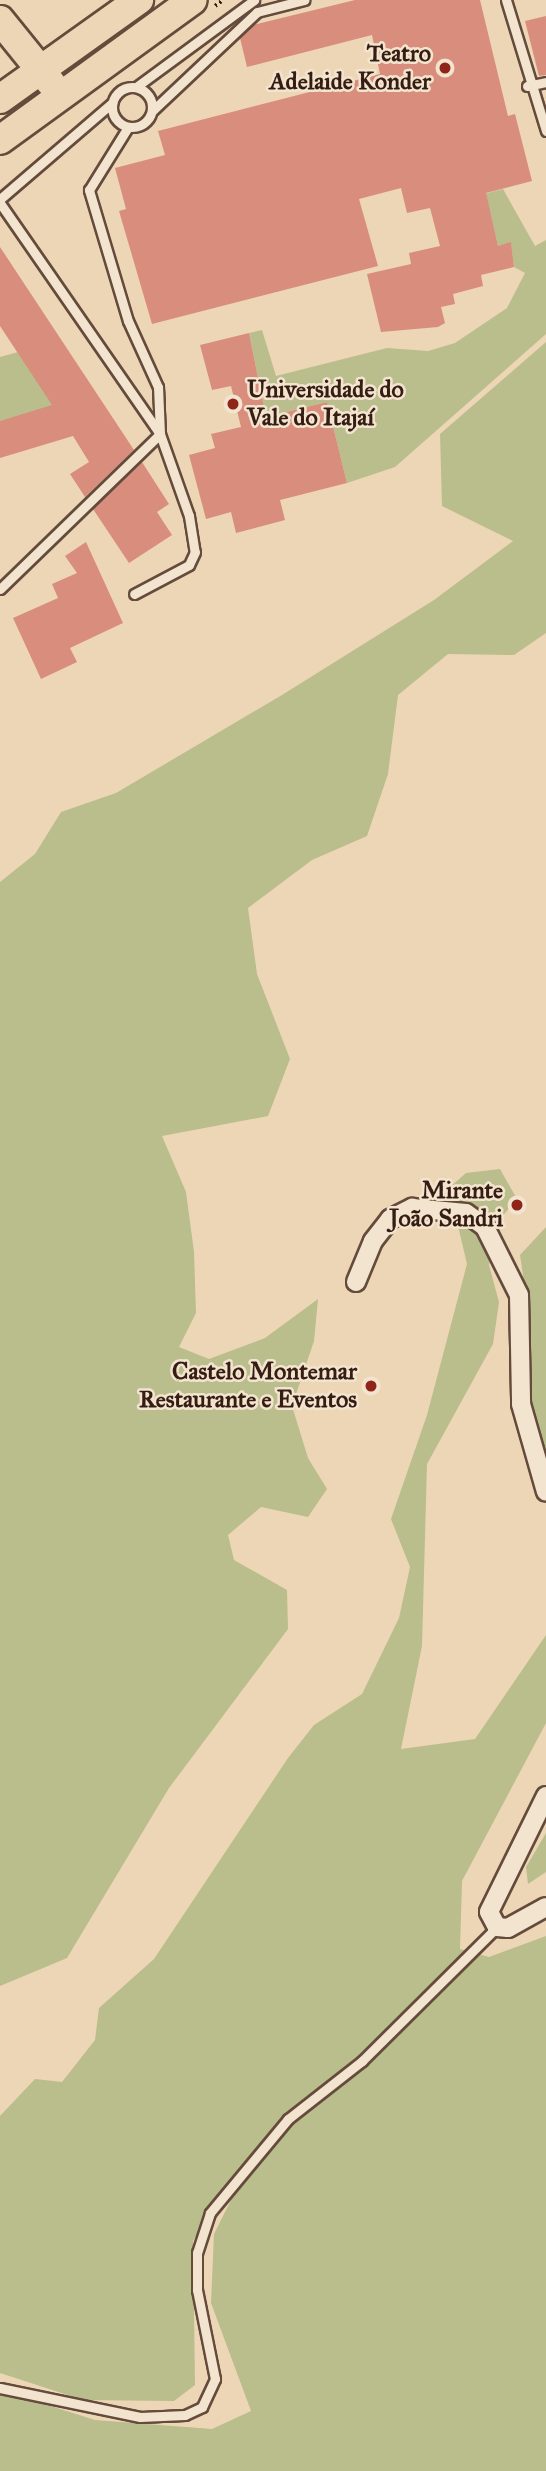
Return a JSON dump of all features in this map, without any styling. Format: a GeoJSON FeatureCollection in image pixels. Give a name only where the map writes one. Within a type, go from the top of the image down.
{"type":"FeatureCollection","features":[{"type":"Feature","properties":{"kind":"main road"},"geometry":{"type":"LineString","coordinates":[[0,99],[139,0]]}},
{"type":"Feature","properties":{"kind":"main road"},"geometry":{"type":"LineString","coordinates":[[0,140],[193,0]]}},
{"type":"Feature","properties":{"kind":"main road"},"geometry":{"type":"LineString","coordinates":[[0,20],[43,69],[48,103]]}},
{"type":"Feature","properties":{"kind":"street"},"geometry":{"type":"LineString","coordinates":[[356,1282],[373,1241],[390,1219],[412,1208],[466,1213],[485,1227],[519,1295],[521,1404],[546,1492]]}},
{"type":"Feature","properties":{"kind":"street"},"geometry":{"type":"LineString","coordinates":[[546,1796],[490,1900],[497,1927],[524,1924],[546,1907]]}},
{"type":"Feature","properties":{"kind":"lane"},"geometry":{"type":"LineString","coordinates":[[160,434],[0,201],[112,103],[121,90],[136,87],[254,0]]}},
{"type":"Feature","properties":{"kind":"lane"},"geometry":{"type":"LineString","coordinates":[[112,103],[115,118],[128,127],[143,124],[152,111],[257,12],[304,0]]}},
{"type":"Feature","properties":{"kind":"lane"},"geometry":{"type":"LineString","coordinates":[[506,0],[527,86],[546,131]]}},
{"type":"Feature","properties":{"kind":"lane"},"geometry":{"type":"LineString","coordinates":[[527,86],[546,82]]}},
{"type":"Feature","properties":{"kind":"lane"},"geometry":{"type":"LineString","coordinates":[[136,87],[149,96],[152,111]]}},
{"type":"Feature","properties":{"kind":"lane"},"geometry":{"type":"LineString","coordinates":[[128,127],[89,190],[128,321],[158,387],[160,434],[195,552],[189,565],[134,594]]}},
{"type":"Feature","properties":{"kind":"lane"},"geometry":{"type":"LineString","coordinates":[[0,589],[160,434]]}},
{"type":"Feature","properties":{"kind":"lane"},"geometry":{"type":"LineString","coordinates":[[0,2388],[140,2417],[185,2415],[202,2407],[215,2379],[197,2290],[197,2253],[210,2213],[288,2119],[362,2061],[497,1927]]}},
{"type":"Feature","properties":{"kind":"green space"},"geometry":{"type":"Polygon","coordinates":[[[503,189],[535,246],[546,240],[546,334],[395,467],[347,483],[327,402],[266,417],[249,333],[262,330],[276,376],[387,348],[428,351],[455,343],[507,308],[525,273],[514,267],[511,243],[498,246],[490,212],[431,208],[503,189]]]}},
{"type":"Feature","properties":{"kind":"green space"},"geometry":{"type":"Polygon","coordinates":[[[546,342],[546,633],[514,655],[448,654],[398,695],[388,774],[367,836],[312,860],[248,908],[257,974],[290,1059],[268,1116],[162,1136],[186,1192],[194,1252],[196,1313],[179,1347],[209,1359],[265,1338],[318,1299],[314,1341],[292,1406],[308,1458],[327,1489],[308,1517],[261,1507],[228,1535],[234,1560],[287,1590],[288,1629],[169,1788],[67,1958],[0,1986],[0,882],[35,854],[61,812],[116,793],[282,695],[434,600],[513,541],[442,506],[440,434],[546,342]]]}},
{"type":"Feature","properties":{"kind":"green space"},"geometry":{"type":"Polygon","coordinates":[[[18,352],[56,410],[0,421],[0,357],[18,352]]]}},
{"type":"Feature","properties":{"kind":"green space"},"geometry":{"type":"Polygon","coordinates":[[[500,1169],[517,1199],[500,1219],[489,1265],[499,1302],[493,1344],[427,1464],[422,1646],[401,1749],[475,1739],[546,1635],[546,1723],[462,1881],[460,1949],[489,1957],[546,1936],[546,2471],[0,2471],[0,2390],[95,2420],[212,2429],[251,2411],[211,2303],[214,2234],[234,2194],[230,2181],[193,2241],[195,2385],[174,2401],[83,2400],[0,2373],[0,2116],[35,2079],[62,2082],[95,2040],[99,2008],[154,1959],[288,1758],[314,1725],[362,1694],[399,1618],[410,1567],[391,1519],[427,1415],[467,1264],[449,1188],[466,1173],[500,1169]]]}},
{"type":"Feature","properties":{"kind":"green space"},"geometry":{"type":"Polygon","coordinates":[[[546,1227],[546,1461],[529,1412],[530,1322],[520,1255],[546,1227]]]}},
{"type":"Feature","properties":{"kind":"green space"},"geometry":{"type":"Polygon","coordinates":[[[546,1833],[546,1872],[528,1884],[526,1867],[546,1833]]]}},
{"type":"Feature","properties":{"kind":"building"},"geometry":{"type":"Polygon","coordinates":[[[355,0],[480,0],[508,116],[515,114],[532,181],[486,193],[498,246],[511,242],[514,267],[481,275],[483,286],[453,294],[455,304],[441,307],[445,323],[438,327],[381,332],[367,274],[411,264],[409,253],[440,246],[430,208],[407,213],[401,188],[359,199],[378,266],[152,324],[119,211],[126,209],[115,168],[165,155],[158,131],[380,74],[372,35],[247,67],[240,38],[253,25],[355,0]]]}},
{"type":"Feature","properties":{"kind":"building"},"geometry":{"type":"Polygon","coordinates":[[[546,16],[546,75],[539,76],[525,21],[546,16]]]}},
{"type":"Feature","properties":{"kind":"building"},"geometry":{"type":"Polygon","coordinates":[[[0,247],[134,450],[85,497],[70,474],[89,462],[73,436],[0,458],[0,421],[52,405],[0,326],[0,247]]]}},
{"type":"Feature","properties":{"kind":"building"},"geometry":{"type":"Polygon","coordinates":[[[249,333],[266,417],[327,402],[347,483],[280,500],[285,520],[236,533],[231,512],[206,519],[189,455],[215,448],[211,434],[241,427],[231,386],[212,390],[200,345],[249,333]]]}},
{"type":"Feature","properties":{"kind":"building"},"geometry":{"type":"Polygon","coordinates":[[[142,462],[169,504],[157,512],[172,535],[129,563],[93,509],[142,462]]]}},
{"type":"Feature","properties":{"kind":"building"},"geometry":{"type":"Polygon","coordinates":[[[86,542],[123,623],[70,648],[77,662],[41,679],[13,618],[58,598],[52,584],[77,573],[65,556],[86,542]]]}},
{"type":"Feature","properties":{"kind":"place","name":"Teatro Adelaide Konder"},"geometry":{"type":"Point","coordinates":[445,68]}},
{"type":"Feature","properties":{"kind":"place","name":"Universidade do Vale do Itajaí"},"geometry":{"type":"Point","coordinates":[233,404]}},
{"type":"Feature","properties":{"kind":"place","name":"Mirante João Sandri"},"geometry":{"type":"Point","coordinates":[517,1205]}},
{"type":"Feature","properties":{"kind":"place","name":"Castelo Montemar Restaurante e Eventos"},"geometry":{"type":"Point","coordinates":[371,1386]}}]}
